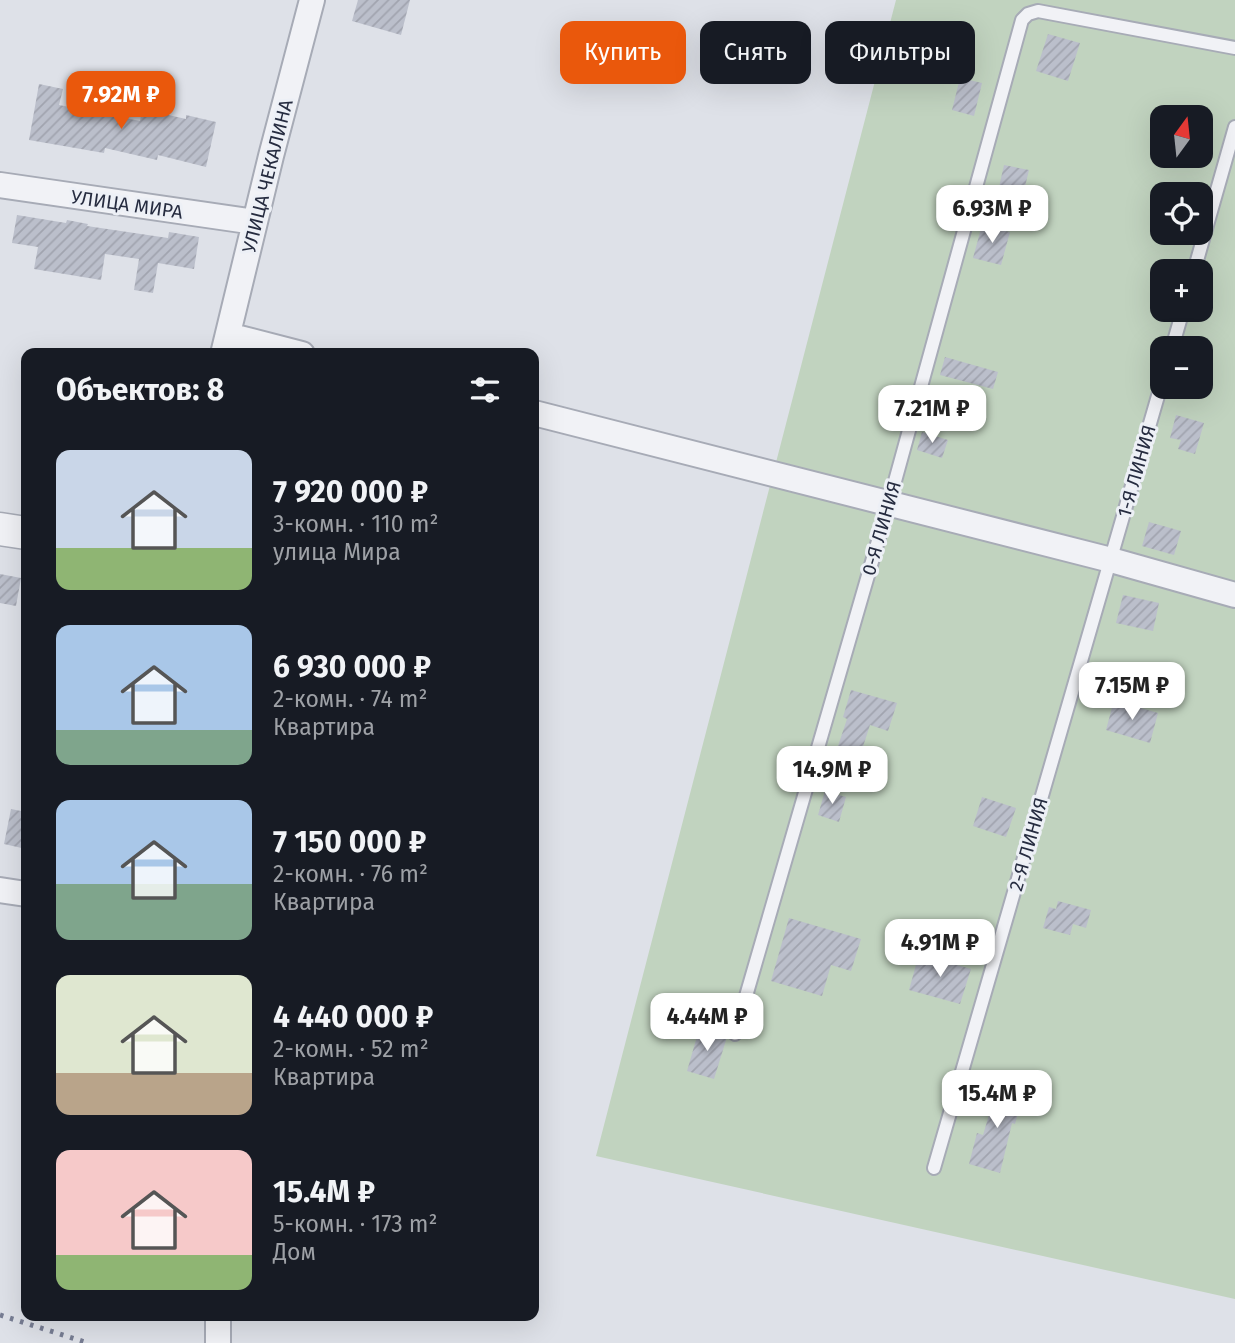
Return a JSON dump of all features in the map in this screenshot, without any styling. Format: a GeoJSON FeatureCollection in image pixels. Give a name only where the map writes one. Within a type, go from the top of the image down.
{"type":"FeatureCollection","features":[{"type":"Feature","properties":{"kind":"street","name":"УЛИЦА ЧЕКАЛИНА"},"geometry":{"type":"LineString","coordinates":[[226,344],[254,222],[313,0]]}},
{"type":"Feature","properties":{"kind":"street","name":"УЛИЦА МИРА"},"geometry":{"type":"LineString","coordinates":[[0,185],[254,222]]}},
{"type":"Feature","properties":{"kind":"street"},"geometry":{"type":"LineString","coordinates":[[226,344],[256,348]]}},
{"type":"Feature","properties":{"kind":"street"},"geometry":{"type":"LineString","coordinates":[[539,413],[1111,560],[1235,595]]}},
{"type":"Feature","properties":{"kind":"street"},"geometry":{"type":"LineString","coordinates":[[0,529],[21,532]]}},
{"type":"Feature","properties":{"kind":"street"},"geometry":{"type":"LineString","coordinates":[[0,890],[21,893]]}},
{"type":"Feature","properties":{"kind":"street"},"geometry":{"type":"LineString","coordinates":[[218,1321],[218,1343]]}},
{"type":"Feature","properties":{"kind":"lane","name":"0-Я ЛИНИЯ"},"geometry":{"type":"LineString","coordinates":[[736,1034],[889,503],[1022,20],[1028,14],[1038,11],[1235,48]]}},
{"type":"Feature","properties":{"kind":"lane"},"geometry":{"type":"LineString","coordinates":[[1197,259],[1235,127]]}},
{"type":"Feature","properties":{"kind":"lane","name":"1-Я ЛИНИЯ"},"geometry":{"type":"LineString","coordinates":[[1111,560],[1157,399]]}},
{"type":"Feature","properties":{"kind":"lane","name":"2-Я ЛИНИЯ"},"geometry":{"type":"LineString","coordinates":[[934,1168],[1111,560]]}},
{"type":"Feature","properties":{"kind":"green space"},"geometry":{"type":"Polygon","coordinates":[[[896,0],[1235,0],[1235,1299],[596,1156],[874,84],[975,84],[975,21],[891,21],[896,0]]]}},
{"type":"Feature","properties":{"kind":"building"},"geometry":{"type":"Polygon","coordinates":[[[358,0],[410,0],[401,35],[352,21],[358,0]]]}},
{"type":"Feature","properties":{"kind":"building"},"geometry":{"type":"Polygon","coordinates":[[[1048,34],[1080,43],[1068,81],[1036,71],[1048,34]]]}},
{"type":"Feature","properties":{"kind":"building"},"geometry":{"type":"Polygon","coordinates":[[[982,83],[974,116],[952,110],[958,84],[982,83]]]}},
{"type":"Feature","properties":{"kind":"building"},"geometry":{"type":"Polygon","coordinates":[[[39,84],[63,89],[59,105],[140,121],[142,109],[186,119],[186,115],[216,122],[206,167],[158,155],[157,160],[105,148],[104,153],[29,140],[39,84]]]}},
{"type":"Feature","properties":{"kind":"building"},"geometry":{"type":"Polygon","coordinates":[[[1004,165],[1029,170],[1024,191],[999,187],[1004,165]]]}},
{"type":"Feature","properties":{"kind":"building"},"geometry":{"type":"Polygon","coordinates":[[[17,215],[66,223],[67,220],[88,224],[87,226],[168,238],[169,232],[199,237],[194,269],[158,263],[153,293],[134,290],[139,259],[105,254],[101,280],[34,269],[38,247],[12,243],[17,215]]]}},
{"type":"Feature","properties":{"kind":"building"},"geometry":{"type":"Polygon","coordinates":[[[982,225],[1010,232],[1001,265],[973,258],[982,225]]]}},
{"type":"Feature","properties":{"kind":"building"},"geometry":{"type":"Polygon","coordinates":[[[945,357],[998,372],[993,389],[940,375],[945,357]]]}},
{"type":"Feature","properties":{"kind":"building"},"geometry":{"type":"Polygon","coordinates":[[[1176,415],[1204,423],[1195,454],[1178,449],[1181,440],[1170,438],[1176,415]]]}},
{"type":"Feature","properties":{"kind":"building"},"geometry":{"type":"Polygon","coordinates":[[[922,432],[948,440],[942,458],[917,450],[922,432]]]}},
{"type":"Feature","properties":{"kind":"building"},"geometry":{"type":"Polygon","coordinates":[[[1149,522],[1181,531],[1174,555],[1142,546],[1149,522]]]}},
{"type":"Feature","properties":{"kind":"building"},"geometry":{"type":"Polygon","coordinates":[[[0,574],[21,578],[16,606],[0,603],[0,574]]]}},
{"type":"Feature","properties":{"kind":"building"},"geometry":{"type":"Polygon","coordinates":[[[1123,595],[1159,603],[1153,631],[1116,623],[1123,595]]]}},
{"type":"Feature","properties":{"kind":"building"},"geometry":{"type":"Polygon","coordinates":[[[851,690],[897,703],[888,731],[870,725],[859,759],[836,752],[847,719],[843,717],[851,690]]]}},
{"type":"Feature","properties":{"kind":"building"},"geometry":{"type":"Polygon","coordinates":[[[1114,700],[1158,713],[1150,743],[1106,730],[1114,700]]]}},
{"type":"Feature","properties":{"kind":"building"},"geometry":{"type":"Polygon","coordinates":[[[825,791],[846,797],[839,822],[818,815],[825,791]]]}},
{"type":"Feature","properties":{"kind":"building"},"geometry":{"type":"Polygon","coordinates":[[[982,797],[1016,808],[1006,837],[973,826],[982,797]]]}},
{"type":"Feature","properties":{"kind":"building"},"geometry":{"type":"Polygon","coordinates":[[[11,809],[21,811],[21,848],[4,844],[11,809]]]}},
{"type":"Feature","properties":{"kind":"building"},"geometry":{"type":"Polygon","coordinates":[[[1058,901],[1091,910],[1086,928],[1073,924],[1070,935],[1043,928],[1049,907],[1056,909],[1058,901]]]}},
{"type":"Feature","properties":{"kind":"building"},"geometry":{"type":"Polygon","coordinates":[[[789,918],[861,939],[851,971],[831,965],[822,996],[771,981],[789,918]]]}},
{"type":"Feature","properties":{"kind":"building"},"geometry":{"type":"Polygon","coordinates":[[[919,954],[971,969],[960,1004],[909,990],[919,954]]]}},
{"type":"Feature","properties":{"kind":"building"},"geometry":{"type":"Polygon","coordinates":[[[700,1026],[726,1034],[727,1037],[714,1079],[687,1071],[700,1026]]]}},
{"type":"Feature","properties":{"kind":"building"},"geometry":{"type":"Polygon","coordinates":[[[998,1085],[1024,1092],[1015,1124],[1012,1123],[1000,1173],[969,1164],[977,1133],[983,1135],[998,1085]]]}},
{"type":"Feature","properties":{"kind":"railway"},"geometry":{"type":"LineString","coordinates":[[0,1315],[88,1343]]}}]}
